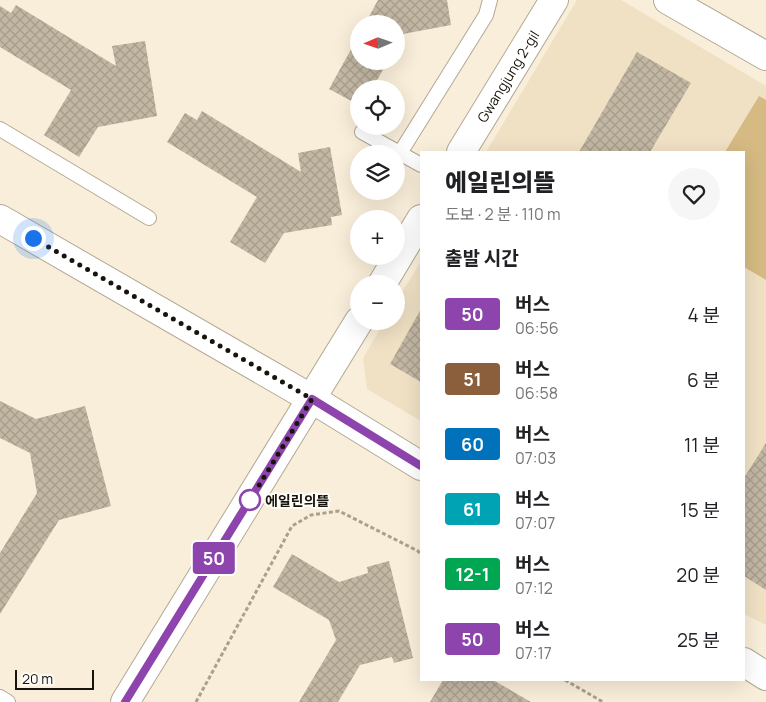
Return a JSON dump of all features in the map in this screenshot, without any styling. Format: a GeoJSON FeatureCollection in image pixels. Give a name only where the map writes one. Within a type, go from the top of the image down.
{"type":"FeatureCollection","features":[{"type":"Feature","properties":{"kind":"street","name":"Gwangjung 2-gil"},"geometry":{"type":"LineString","coordinates":[[462,151],[554,0]]}},
{"type":"Feature","properties":{"kind":"street"},"geometry":{"type":"LineString","coordinates":[[668,0],[703,8],[766,56]]}},
{"type":"Feature","properties":{"kind":"street"},"geometry":{"type":"LineString","coordinates":[[0,218],[312,399],[420,465]]}},
{"type":"Feature","properties":{"kind":"street"},"geometry":{"type":"LineString","coordinates":[[387,275],[420,221]]}},
{"type":"Feature","properties":{"kind":"street"},"geometry":{"type":"LineString","coordinates":[[125,702],[354,330]]}},
{"type":"Feature","properties":{"kind":"street"},"geometry":{"type":"LineString","coordinates":[[745,663],[766,676]]}},
{"type":"Feature","properties":{"kind":"lane"},"geometry":{"type":"LineString","coordinates":[[405,145],[486,15],[490,0]]}},
{"type":"Feature","properties":{"kind":"lane"},"geometry":{"type":"LineString","coordinates":[[0,129],[149,218]]}},
{"type":"Feature","properties":{"kind":"lane"},"geometry":{"type":"LineString","coordinates":[[367,135],[386,145]]}},
{"type":"Feature","properties":{"kind":"lane"},"geometry":{"type":"LineString","coordinates":[[405,156],[420,164]]}},
{"type":"Feature","properties":{"kind":"lane"},"geometry":{"type":"LineString","coordinates":[[0,697],[8,702]]}},
{"type":"Feature","properties":{"kind":"path"},"geometry":{"type":"LineString","coordinates":[[196,702],[292,526],[311,516],[339,511],[420,554]]}},
{"type":"Feature","properties":{"kind":"path"},"geometry":{"type":"LineString","coordinates":[[567,681],[603,702]]}},
{"type":"Feature","properties":{"kind":"shaded area"},"geometry":{"type":"Polygon","coordinates":[[[577,0],[621,0],[766,86],[766,625],[745,614],[745,151],[487,151],[577,0]]]}},
{"type":"Feature","properties":{"kind":"shaded area"},"geometry":{"type":"Polygon","coordinates":[[[759,96],[766,100],[766,280],[745,268],[745,151],[726,151],[759,96]]]}},
{"type":"Feature","properties":{"kind":"shaded area"},"geometry":{"type":"Polygon","coordinates":[[[420,263],[420,420],[367,389],[363,358],[380,330],[405,330],[405,287],[420,263]]]}},
{"type":"Feature","properties":{"kind":"building"},"geometry":{"type":"Polygon","coordinates":[[[378,0],[447,0],[451,25],[405,34],[405,15],[370,15],[378,0]]]}},
{"type":"Feature","properties":{"kind":"building"},"geometry":{"type":"Polygon","coordinates":[[[16,5],[116,66],[112,46],[145,41],[157,116],[98,127],[79,157],[44,135],[71,90],[0,47],[0,6],[11,13],[16,5]]]}},
{"type":"Feature","properties":{"kind":"building"},"geometry":{"type":"Polygon","coordinates":[[[350,51],[350,70],[383,70],[377,80],[350,80],[350,100],[329,89],[350,51]]]}},
{"type":"Feature","properties":{"kind":"building"},"geometry":{"type":"Polygon","coordinates":[[[637,52],[691,83],[651,151],[580,151],[637,52]]]}},
{"type":"Feature","properties":{"kind":"building"},"geometry":{"type":"Polygon","coordinates":[[[202,111],[301,172],[298,153],[330,147],[342,215],[331,217],[332,225],[284,233],[265,263],[230,242],[257,197],[167,142],[185,113],[197,120],[202,111]]]}},
{"type":"Feature","properties":{"kind":"building"},"geometry":{"type":"Polygon","coordinates":[[[420,311],[420,381],[390,364],[420,311]]]}},
{"type":"Feature","properties":{"kind":"building"},"geometry":{"type":"Polygon","coordinates":[[[0,401],[36,419],[85,406],[111,506],[59,520],[0,614],[0,553],[37,493],[30,453],[0,438],[0,401]]]}},
{"type":"Feature","properties":{"kind":"building"},"geometry":{"type":"Polygon","coordinates":[[[766,443],[766,590],[745,577],[745,476],[766,443]]]}},
{"type":"Feature","properties":{"kind":"building"},"geometry":{"type":"Polygon","coordinates":[[[292,554],[339,582],[368,573],[367,567],[389,561],[413,658],[394,663],[392,657],[360,665],[338,702],[299,702],[336,640],[329,620],[273,587],[292,554]]]}},
{"type":"Feature","properties":{"kind":"building"},"geometry":{"type":"Polygon","coordinates":[[[442,681],[495,681],[531,702],[430,702],[442,681]]]}},
{"type":"Feature","properties":{"kind":"bus line","name":"50"},"geometry":{"type":"LineString","coordinates":[[125,702],[312,399],[420,465]]}},
{"type":"Feature","properties":{"kind":"place","name":"에일린의뜰"},"geometry":{"type":"Point","coordinates":[250,500]}},
{"type":"Feature","properties":{"kind":"route"},"geometry":{"type":"LineString","coordinates":[[33,238],[312,399],[250,500]]}}]}
